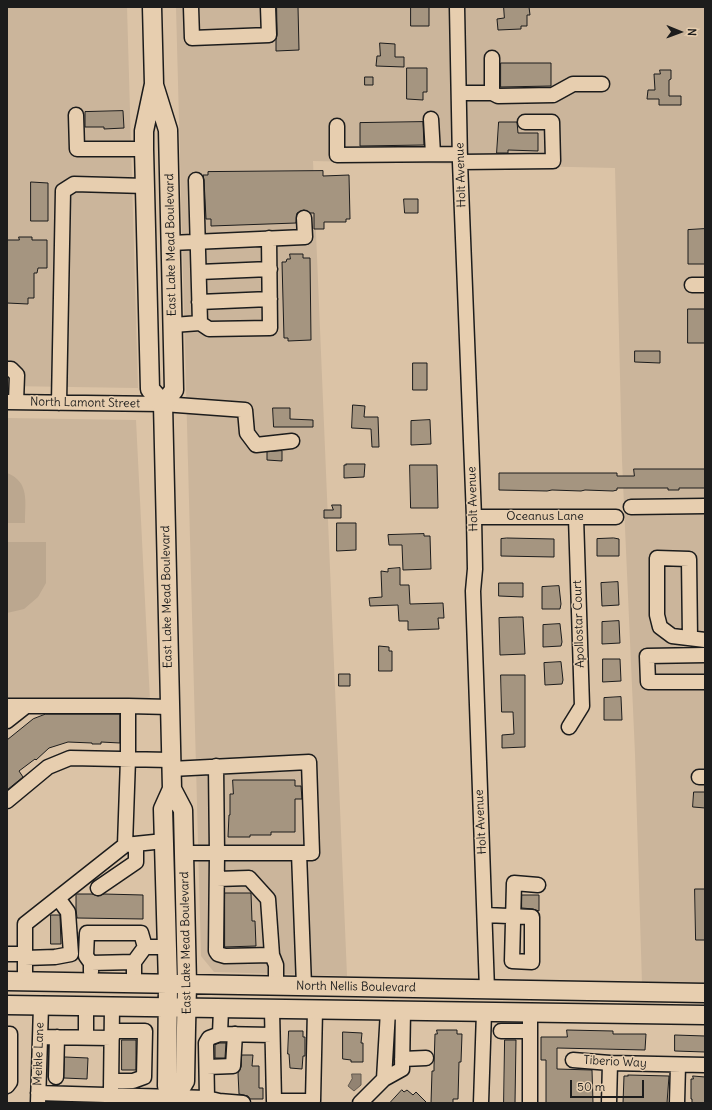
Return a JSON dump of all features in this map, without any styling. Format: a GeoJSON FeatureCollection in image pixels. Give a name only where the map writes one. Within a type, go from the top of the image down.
{"type":"FeatureCollection","features":[{"type":"Feature","properties":{"kind":"main road","name":"East Lake Mead Boulevard"},"geometry":{"type":"LineString","coordinates":[[152,7],[154,84],[144,131],[150,389],[163,404]]}},
{"type":"Feature","properties":{"kind":"main road","name":"East Lake Mead Boulevard"},"geometry":{"type":"LineString","coordinates":[[154,84],[168,130],[174,390],[163,404],[171,764],[172,789],[183,810],[185,853],[187,984],[185,1081],[175,1100]]}},
{"type":"Feature","properties":{"kind":"main road"},"geometry":{"type":"LineString","coordinates":[[145,186],[151,187],[155,190],[160,270],[172,297]]}},
{"type":"Feature","properties":{"kind":"main road","name":"East Lake Mead Boulevard"},"geometry":{"type":"LineString","coordinates":[[172,789],[163,809],[168,984],[167,1086],[175,1100]]}},
{"type":"Feature","properties":{"kind":"main road","name":"North Nellis Boulevard"},"geometry":{"type":"LineString","coordinates":[[7,981],[705,993]]}},
{"type":"Feature","properties":{"kind":"main road","name":"North Nellis Boulevard"},"geometry":{"type":"LineString","coordinates":[[7,1005],[272,1010],[705,1015]]}},
{"type":"Feature","properties":{"kind":"street"},"geometry":{"type":"LineString","coordinates":[[191,7],[192,38],[269,35],[268,7]]}},
{"type":"Feature","properties":{"kind":"street","name":"Holt Avenue"},"geometry":{"type":"LineString","coordinates":[[457,7],[460,158],[474,517],[474,599],[487,990]]}},
{"type":"Feature","properties":{"kind":"street"},"geometry":{"type":"LineString","coordinates":[[492,58],[492,93]]}},
{"type":"Feature","properties":{"kind":"street"},"geometry":{"type":"LineString","coordinates":[[459,93],[492,93],[498,96],[553,96],[573,84],[602,84]]}},
{"type":"Feature","properties":{"kind":"street"},"geometry":{"type":"LineString","coordinates":[[76,115],[76,149],[144,150]]}},
{"type":"Feature","properties":{"kind":"street"},"geometry":{"type":"LineString","coordinates":[[432,120],[433,154]]}},
{"type":"Feature","properties":{"kind":"street"},"geometry":{"type":"LineString","coordinates":[[337,126],[337,155],[433,154],[460,158],[553,161],[552,122],[525,122]]}},
{"type":"Feature","properties":{"kind":"street"},"geometry":{"type":"LineString","coordinates":[[196,180],[200,323]]}},
{"type":"Feature","properties":{"kind":"street"},"geometry":{"type":"LineString","coordinates":[[59,403],[63,191],[74,184],[145,186]]}},
{"type":"Feature","properties":{"kind":"street"},"geometry":{"type":"LineString","coordinates":[[171,242],[305,237],[304,218]]}},
{"type":"Feature","properties":{"kind":"street"},"geometry":{"type":"LineString","coordinates":[[173,324],[200,323],[209,330],[270,328],[269,238]]}},
{"type":"Feature","properties":{"kind":"street"},"geometry":{"type":"LineString","coordinates":[[199,272],[270,269]]}},
{"type":"Feature","properties":{"kind":"street"},"geometry":{"type":"LineString","coordinates":[[200,302],[270,299]]}},
{"type":"Feature","properties":{"kind":"street"},"geometry":{"type":"LineString","coordinates":[[7,369],[11,369],[18,375],[12,402]]}},
{"type":"Feature","properties":{"kind":"street","name":"North Lamont Street"},"geometry":{"type":"LineString","coordinates":[[12,402],[163,404],[245,410],[247,433],[256,445],[292,440]]}},
{"type":"Feature","properties":{"kind":"street"},"geometry":{"type":"LineString","coordinates":[[630,507],[705,506]]}},
{"type":"Feature","properties":{"kind":"street","name":"Oceanus Lane"},"geometry":{"type":"LineString","coordinates":[[474,517],[616,517]]}},
{"type":"Feature","properties":{"kind":"street","name":"Apollostar Court"},"geometry":{"type":"LineString","coordinates":[[570,727],[582,706],[576,517]]}},
{"type":"Feature","properties":{"kind":"street"},"geometry":{"type":"LineString","coordinates":[[690,638],[689,559],[657,558],[657,614],[660,628],[672,636],[705,640]]}},
{"type":"Feature","properties":{"kind":"street"},"geometry":{"type":"LineString","coordinates":[[705,655],[647,656],[648,682],[705,682]]}},
{"type":"Feature","properties":{"kind":"street"},"geometry":{"type":"LineString","coordinates":[[7,706],[170,707]]}},
{"type":"Feature","properties":{"kind":"street"},"geometry":{"type":"LineString","coordinates":[[7,721],[26,706]]}},
{"type":"Feature","properties":{"kind":"street"},"geometry":{"type":"LineString","coordinates":[[98,888],[136,862],[130,844],[128,706]]}},
{"type":"Feature","properties":{"kind":"street"},"geometry":{"type":"LineString","coordinates":[[7,801],[48,767],[70,758],[128,759],[171,764],[216,766],[310,762],[312,853],[185,853]]}},
{"type":"Feature","properties":{"kind":"street"},"geometry":{"type":"LineString","coordinates":[[216,766],[216,951],[218,954],[225,956],[272,955]]}},
{"type":"Feature","properties":{"kind":"street"},"geometry":{"type":"LineString","coordinates":[[25,981],[25,924],[130,844],[164,841]]}},
{"type":"Feature","properties":{"kind":"street"},"geometry":{"type":"LineString","coordinates":[[299,853],[304,986]]}},
{"type":"Feature","properties":{"kind":"street"},"geometry":{"type":"LineString","coordinates":[[217,879],[249,878],[268,899],[272,955],[276,965],[276,985]]}},
{"type":"Feature","properties":{"kind":"street"},"geometry":{"type":"LineString","coordinates":[[485,915],[513,916],[514,883],[538,885]]}},
{"type":"Feature","properties":{"kind":"street"},"geometry":{"type":"LineString","coordinates":[[7,954],[55,957],[71,954],[68,912],[58,898]]}},
{"type":"Feature","properties":{"kind":"street"},"geometry":{"type":"LineString","coordinates":[[91,983],[91,963],[86,956],[87,933],[141,933],[145,947]]}},
{"type":"Feature","properties":{"kind":"street"},"geometry":{"type":"LineString","coordinates":[[145,947],[167,947]]}},
{"type":"Feature","properties":{"kind":"street"},"geometry":{"type":"LineString","coordinates":[[134,984],[134,962],[145,947]]}},
{"type":"Feature","properties":{"kind":"street"},"geometry":{"type":"LineString","coordinates":[[91,963],[134,962]]}},
{"type":"Feature","properties":{"kind":"street","name":"Meikle Lane"},"geometry":{"type":"LineString","coordinates":[[38,1098],[41,1006]]}},
{"type":"Feature","properties":{"kind":"street"},"geometry":{"type":"LineString","coordinates":[[86,1006],[86,1037]]}},
{"type":"Feature","properties":{"kind":"street"},"geometry":{"type":"LineString","coordinates":[[111,1096],[112,1007]]}},
{"type":"Feature","properties":{"kind":"street"},"geometry":{"type":"LineString","coordinates":[[220,1034],[221,1009]]}},
{"type":"Feature","properties":{"kind":"street"},"geometry":{"type":"LineString","coordinates":[[272,1010],[269,1102],[313,1101],[315,1010]]}},
{"type":"Feature","properties":{"kind":"street"},"geometry":{"type":"LineString","coordinates":[[360,1103],[384,1079],[402,1069],[396,1011]]}},
{"type":"Feature","properties":{"kind":"street"},"geometry":{"type":"LineString","coordinates":[[384,1079],[396,1011]]}},
{"type":"Feature","properties":{"kind":"street"},"geometry":{"type":"LineString","coordinates":[[481,1103],[484,1012]]}},
{"type":"Feature","properties":{"kind":"street"},"geometry":{"type":"LineString","coordinates":[[530,1013],[530,1103]]}},
{"type":"Feature","properties":{"kind":"street"},"geometry":{"type":"LineString","coordinates":[[40,1037],[86,1037],[145,1031],[144,1077],[134,1081],[111,1081]]}},
{"type":"Feature","properties":{"kind":"street"},"geometry":{"type":"LineString","coordinates":[[501,1031],[530,1031]]}},
{"type":"Feature","properties":{"kind":"street"},"geometry":{"type":"LineString","coordinates":[[7,1034],[10,1034],[8,1060],[10,1082],[7,1086]]}},
{"type":"Feature","properties":{"kind":"street"},"geometry":{"type":"LineString","coordinates":[[207,1098],[206,1043],[209,1038],[220,1034],[272,1035]]}},
{"type":"Feature","properties":{"kind":"street"},"geometry":{"type":"LineString","coordinates":[[207,1066],[233,1066],[235,1034]]}},
{"type":"Feature","properties":{"kind":"street"},"geometry":{"type":"LineString","coordinates":[[56,1077],[57,1037]]}},
{"type":"Feature","properties":{"kind":"street"},"geometry":{"type":"LineString","coordinates":[[402,1059],[426,1058]]}},
{"type":"Feature","properties":{"kind":"street","name":"Tiberio Way"},"geometry":{"type":"LineString","coordinates":[[573,1060],[610,1063],[705,1065]]}},
{"type":"Feature","properties":{"kind":"street"},"geometry":{"type":"LineString","coordinates":[[609,1103],[610,1063]]}},
{"type":"Feature","properties":{"kind":"street"},"geometry":{"type":"LineString","coordinates":[[677,1103],[678,1065]]}},
{"type":"Feature","properties":{"kind":"street"},"geometry":{"type":"LineString","coordinates":[[38,1098],[111,1096],[175,1100],[207,1098],[219,1101],[243,1103]]}},
{"type":"Feature","properties":{"kind":"shaded area"},"geometry":{"type":"Polygon","coordinates":[[[7,7],[127,7],[138,388],[7,386],[7,7]]]}},
{"type":"Feature","properties":{"kind":"shaded area"},"geometry":{"type":"Polygon","coordinates":[[[176,7],[705,7],[705,984],[642,984],[635,754],[622,460],[615,168],[313,161],[347,976],[214,972],[201,956],[176,7]]]}},
{"type":"Feature","properties":{"kind":"shaded area"},"geometry":{"type":"Polygon","coordinates":[[[7,418],[136,420],[150,701],[7,699],[7,418]]]}},
{"type":"Feature","properties":{"kind":"shaded area"},"geometry":{"type":"Polygon","coordinates":[[[7,473],[20,482],[23,487],[25,494],[25,523],[7,523],[7,473]]]}},
{"type":"Feature","properties":{"kind":"shaded area"},"geometry":{"type":"Polygon","coordinates":[[[7,542],[46,542],[46,583],[38,597],[24,609],[7,613],[7,542]]]}},
{"type":"Feature","properties":{"kind":"shaded area"},"geometry":{"type":"Polygon","coordinates":[[[352,1074],[361,1074],[361,1085],[354,1091],[348,1086],[352,1079],[352,1074]]]}},
{"type":"Feature","properties":{"kind":"building"},"geometry":{"type":"Polygon","coordinates":[[[277,7],[298,7],[299,50],[276,51],[277,7]]]}},
{"type":"Feature","properties":{"kind":"building"},"geometry":{"type":"Polygon","coordinates":[[[411,7],[429,7],[429,26],[411,26],[411,7]]]}},
{"type":"Feature","properties":{"kind":"building"},"geometry":{"type":"Polygon","coordinates":[[[504,7],[529,7],[530,15],[527,15],[527,26],[521,26],[521,29],[498,30],[497,19],[504,18],[504,7]]]}},
{"type":"Feature","properties":{"kind":"building"},"geometry":{"type":"Polygon","coordinates":[[[380,43],[395,44],[395,57],[404,57],[404,67],[376,66],[377,56],[380,56],[380,43]]]}},
{"type":"Feature","properties":{"kind":"building"},"geometry":{"type":"Polygon","coordinates":[[[501,63],[551,63],[551,86],[501,87],[501,63]]]}},
{"type":"Feature","properties":{"kind":"building"},"geometry":{"type":"Polygon","coordinates":[[[407,68],[427,68],[427,92],[423,92],[423,100],[407,99],[407,68]]]}},
{"type":"Feature","properties":{"kind":"building"},"geometry":{"type":"Polygon","coordinates":[[[660,70],[671,70],[671,79],[669,80],[669,96],[681,96],[681,105],[659,105],[659,99],[647,99],[648,90],[655,90],[654,74],[660,74],[660,70]]]}},
{"type":"Feature","properties":{"kind":"building"},"geometry":{"type":"Polygon","coordinates":[[[365,77],[373,77],[373,85],[365,85],[365,77]]]}},
{"type":"Feature","properties":{"kind":"building"},"geometry":{"type":"Polygon","coordinates":[[[123,111],[124,128],[104,129],[104,127],[85,127],[85,112],[123,111]]]}},
{"type":"Feature","properties":{"kind":"building"},"geometry":{"type":"Polygon","coordinates":[[[423,122],[424,145],[360,146],[360,123],[423,122]]]}},
{"type":"Feature","properties":{"kind":"building"},"geometry":{"type":"Polygon","coordinates":[[[499,122],[517,122],[518,133],[538,133],[538,151],[508,150],[508,153],[497,153],[499,122]]]}},
{"type":"Feature","properties":{"kind":"building"},"geometry":{"type":"Polygon","coordinates":[[[323,171],[323,176],[349,175],[350,219],[346,219],[346,222],[324,222],[324,229],[314,229],[314,213],[304,210],[297,213],[296,223],[211,226],[211,219],[206,219],[203,175],[208,175],[208,172],[323,171]]]}},
{"type":"Feature","properties":{"kind":"building"},"geometry":{"type":"Polygon","coordinates":[[[31,182],[48,183],[48,221],[31,221],[31,182]]]}},
{"type":"Feature","properties":{"kind":"building"},"geometry":{"type":"Polygon","coordinates":[[[404,199],[418,199],[418,213],[405,213],[404,199]]]}},
{"type":"Feature","properties":{"kind":"building"},"geometry":{"type":"Polygon","coordinates":[[[705,229],[705,264],[688,264],[688,230],[705,229]]]}},
{"type":"Feature","properties":{"kind":"building"},"geometry":{"type":"Polygon","coordinates":[[[19,237],[32,237],[32,240],[47,240],[47,268],[38,268],[37,273],[34,273],[34,298],[28,298],[28,304],[7,303],[7,240],[19,240],[19,237]]]}},
{"type":"Feature","properties":{"kind":"building"},"geometry":{"type":"Polygon","coordinates":[[[290,254],[303,254],[303,258],[310,258],[311,340],[288,341],[288,338],[284,338],[282,262],[286,262],[287,259],[290,259],[290,254]]]}},
{"type":"Feature","properties":{"kind":"building"},"geometry":{"type":"Polygon","coordinates":[[[688,309],[705,309],[705,343],[688,343],[688,309]]]}},
{"type":"Feature","properties":{"kind":"building"},"geometry":{"type":"Polygon","coordinates":[[[635,351],[660,351],[660,363],[635,362],[635,351]]]}},
{"type":"Feature","properties":{"kind":"building"},"geometry":{"type":"Polygon","coordinates":[[[413,363],[427,363],[427,390],[413,390],[413,363]]]}},
{"type":"Feature","properties":{"kind":"building"},"geometry":{"type":"Polygon","coordinates":[[[353,405],[365,406],[364,417],[378,417],[379,447],[372,447],[371,429],[352,428],[353,405]]]}},
{"type":"Feature","properties":{"kind":"building"},"geometry":{"type":"Polygon","coordinates":[[[273,408],[290,408],[290,419],[313,420],[313,427],[274,427],[273,408]]]}},
{"type":"Feature","properties":{"kind":"building"},"geometry":{"type":"Polygon","coordinates":[[[430,420],[431,444],[411,445],[411,421],[430,420]]]}},
{"type":"Feature","properties":{"kind":"building"},"geometry":{"type":"Polygon","coordinates":[[[282,451],[282,461],[267,460],[267,452],[282,451]]]}},
{"type":"Feature","properties":{"kind":"building"},"geometry":{"type":"Polygon","coordinates":[[[365,464],[364,477],[344,478],[344,465],[365,464]]]}},
{"type":"Feature","properties":{"kind":"building"},"geometry":{"type":"Polygon","coordinates":[[[410,465],[437,465],[438,508],[411,508],[410,465]]]}},
{"type":"Feature","properties":{"kind":"building"},"geometry":{"type":"Polygon","coordinates":[[[634,469],[705,469],[705,488],[679,488],[679,490],[668,490],[668,488],[617,488],[617,490],[613,491],[499,490],[499,473],[617,473],[617,476],[634,476],[634,469]]]}},
{"type":"Feature","properties":{"kind":"building"},"geometry":{"type":"Polygon","coordinates":[[[332,505],[341,505],[341,518],[324,518],[324,510],[333,510],[332,505]]]}},
{"type":"Feature","properties":{"kind":"building"},"geometry":{"type":"Polygon","coordinates":[[[337,523],[356,523],[356,550],[337,551],[337,523]]]}},
{"type":"Feature","properties":{"kind":"building"},"geometry":{"type":"Polygon","coordinates":[[[424,534],[424,536],[430,536],[431,569],[403,570],[402,545],[389,545],[388,535],[424,534]]]}},
{"type":"Feature","properties":{"kind":"building"},"geometry":{"type":"Polygon","coordinates":[[[501,539],[554,539],[554,557],[501,556],[501,539]]]}},
{"type":"Feature","properties":{"kind":"building"},"geometry":{"type":"Polygon","coordinates":[[[597,539],[619,539],[619,556],[597,556],[597,539]]]}},
{"type":"Feature","properties":{"kind":"building"},"geometry":{"type":"Polygon","coordinates":[[[400,568],[400,585],[409,585],[410,604],[443,603],[444,618],[438,618],[439,629],[408,630],[408,621],[399,621],[398,605],[370,606],[369,598],[382,597],[381,571],[388,572],[388,569],[400,568]]]}},
{"type":"Feature","properties":{"kind":"building"},"geometry":{"type":"Polygon","coordinates":[[[618,582],[619,605],[602,606],[601,583],[618,582]]]}},
{"type":"Feature","properties":{"kind":"building"},"geometry":{"type":"Polygon","coordinates":[[[499,583],[523,583],[523,597],[499,596],[499,583]]]}},
{"type":"Feature","properties":{"kind":"building"},"geometry":{"type":"Polygon","coordinates":[[[559,586],[561,604],[560,609],[542,609],[542,587],[559,586]]]}},
{"type":"Feature","properties":{"kind":"building"},"geometry":{"type":"Polygon","coordinates":[[[523,617],[525,654],[500,655],[499,618],[523,617]]]}},
{"type":"Feature","properties":{"kind":"building"},"geometry":{"type":"Polygon","coordinates":[[[619,621],[620,643],[602,644],[602,622],[619,621]]]}},
{"type":"Feature","properties":{"kind":"building"},"geometry":{"type":"Polygon","coordinates":[[[560,624],[561,646],[543,647],[543,625],[560,624]]]}},
{"type":"Feature","properties":{"kind":"building"},"geometry":{"type":"Polygon","coordinates":[[[379,646],[389,647],[389,651],[392,651],[392,671],[379,671],[379,646]]]}},
{"type":"Feature","properties":{"kind":"building"},"geometry":{"type":"Polygon","coordinates":[[[603,659],[620,659],[621,681],[603,682],[603,659]]]}},
{"type":"Feature","properties":{"kind":"building"},"geometry":{"type":"Polygon","coordinates":[[[561,662],[562,684],[545,685],[544,663],[561,662]]]}},
{"type":"Feature","properties":{"kind":"building"},"geometry":{"type":"Polygon","coordinates":[[[339,674],[350,674],[350,686],[339,686],[339,674]]]}},
{"type":"Feature","properties":{"kind":"building"},"geometry":{"type":"Polygon","coordinates":[[[501,675],[525,675],[525,747],[502,748],[502,735],[514,734],[513,712],[502,712],[501,675]]]}},
{"type":"Feature","properties":{"kind":"building"},"geometry":{"type":"Polygon","coordinates":[[[621,697],[622,720],[604,720],[604,698],[621,697]]]}},
{"type":"Feature","properties":{"kind":"building"},"geometry":{"type":"Polygon","coordinates":[[[46,714],[120,714],[120,743],[101,742],[101,744],[92,744],[68,742],[49,748],[36,760],[35,759],[19,771],[23,777],[7,790],[7,740],[33,719],[46,714]]]}},
{"type":"Feature","properties":{"kind":"building"},"geometry":{"type":"Polygon","coordinates":[[[233,780],[295,780],[295,786],[301,786],[302,799],[295,799],[295,832],[271,832],[271,835],[228,837],[230,794],[233,794],[233,780]]]}},
{"type":"Feature","properties":{"kind":"building"},"geometry":{"type":"Polygon","coordinates":[[[694,792],[705,792],[705,808],[693,807],[694,792]]]}},
{"type":"Feature","properties":{"kind":"building"},"geometry":{"type":"Polygon","coordinates":[[[695,889],[705,889],[705,940],[696,940],[695,889]]]}},
{"type":"Feature","properties":{"kind":"building"},"geometry":{"type":"Polygon","coordinates":[[[225,893],[251,893],[252,921],[255,921],[256,946],[225,947],[225,893]]]}},
{"type":"Feature","properties":{"kind":"building"},"geometry":{"type":"Polygon","coordinates":[[[77,894],[92,894],[98,896],[104,894],[143,895],[143,919],[77,918],[77,894]]]}},
{"type":"Feature","properties":{"kind":"building"},"geometry":{"type":"Polygon","coordinates":[[[522,895],[539,895],[539,911],[522,908],[522,895]]]}},
{"type":"Feature","properties":{"kind":"building"},"geometry":{"type":"Polygon","coordinates":[[[51,915],[60,915],[61,944],[51,944],[51,915]]]}},
{"type":"Feature","properties":{"kind":"building"},"geometry":{"type":"Polygon","coordinates":[[[437,1030],[457,1030],[457,1034],[462,1034],[461,1062],[459,1062],[458,1099],[453,1099],[453,1103],[431,1103],[435,1034],[437,1034],[437,1030]]]}},
{"type":"Feature","properties":{"kind":"building"},"geometry":{"type":"Polygon","coordinates":[[[567,1030],[613,1031],[613,1034],[646,1034],[645,1050],[557,1048],[557,1069],[592,1070],[593,1103],[546,1103],[546,1060],[541,1060],[541,1037],[567,1037],[567,1030]]]}},
{"type":"Feature","properties":{"kind":"building"},"geometry":{"type":"Polygon","coordinates":[[[289,1031],[303,1031],[303,1037],[305,1037],[305,1056],[303,1056],[302,1069],[290,1068],[288,1054],[289,1031]]]}},
{"type":"Feature","properties":{"kind":"building"},"geometry":{"type":"Polygon","coordinates":[[[343,1032],[362,1033],[361,1043],[363,1043],[363,1062],[351,1062],[351,1060],[343,1059],[343,1032]]]}},
{"type":"Feature","properties":{"kind":"building"},"geometry":{"type":"Polygon","coordinates":[[[675,1035],[705,1036],[705,1052],[675,1051],[675,1035]]]}},
{"type":"Feature","properties":{"kind":"building"},"geometry":{"type":"Polygon","coordinates":[[[122,1040],[136,1040],[136,1070],[122,1070],[122,1040]]]}},
{"type":"Feature","properties":{"kind":"building"},"geometry":{"type":"Polygon","coordinates":[[[505,1040],[516,1040],[515,1103],[504,1103],[505,1040]]]}},
{"type":"Feature","properties":{"kind":"building"},"geometry":{"type":"Polygon","coordinates":[[[226,1043],[225,1058],[215,1058],[215,1045],[226,1043]]]}},
{"type":"Feature","properties":{"kind":"building"},"geometry":{"type":"Polygon","coordinates":[[[242,1055],[253,1055],[252,1066],[259,1066],[259,1088],[263,1088],[263,1099],[250,1099],[248,1096],[239,1094],[238,1073],[241,1067],[242,1055]]]}},
{"type":"Feature","properties":{"kind":"building"},"geometry":{"type":"Polygon","coordinates":[[[65,1057],[88,1058],[87,1079],[64,1078],[65,1057]]]}},
{"type":"Feature","properties":{"kind":"building"},"geometry":{"type":"Polygon","coordinates":[[[624,1076],[669,1076],[667,1103],[623,1103],[624,1076]]]}},
{"type":"Feature","properties":{"kind":"building"},"geometry":{"type":"Polygon","coordinates":[[[693,1076],[705,1077],[705,1103],[692,1103],[691,1079],[693,1079],[693,1076]]]}},
{"type":"Feature","properties":{"kind":"building"},"geometry":{"type":"Polygon","coordinates":[[[402,1090],[404,1092],[407,1090],[413,1095],[416,1092],[427,1103],[390,1103],[402,1090]]]}}]}
